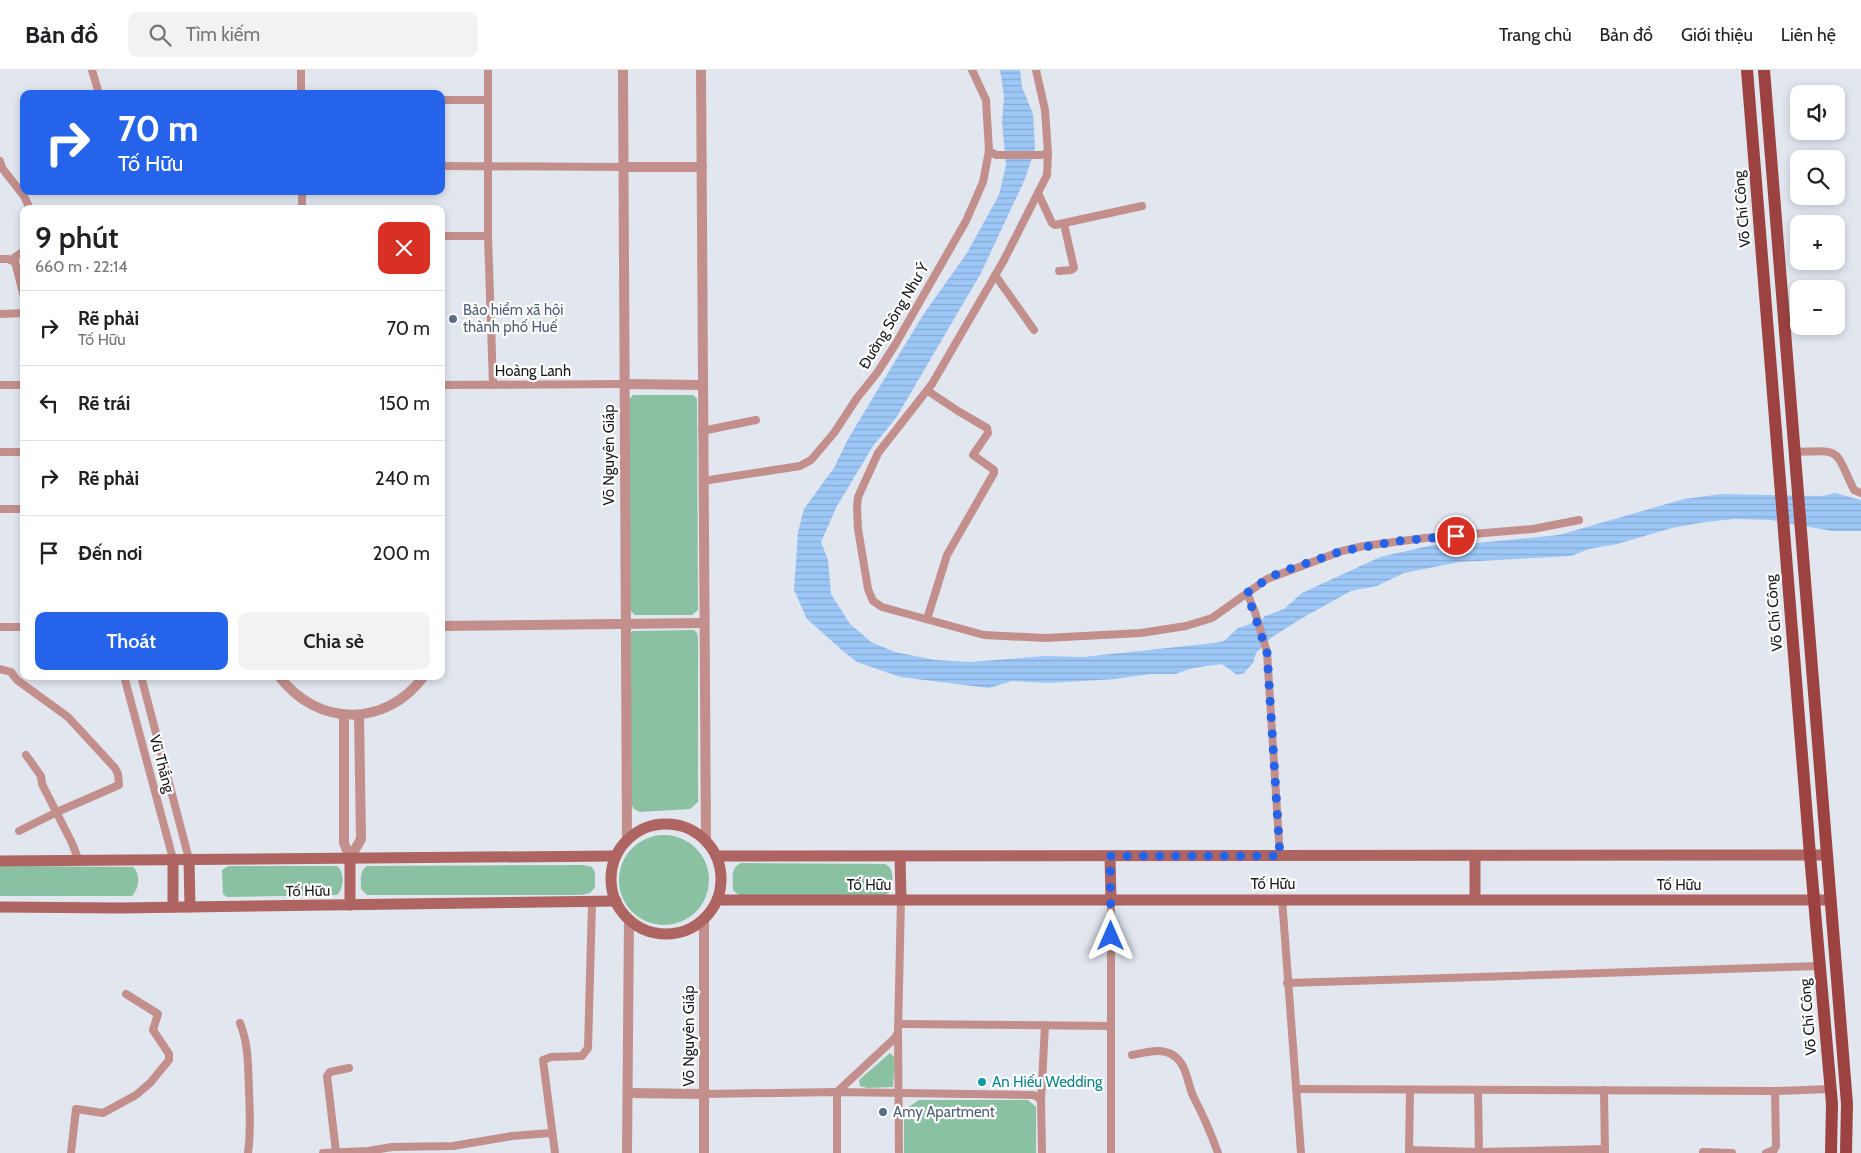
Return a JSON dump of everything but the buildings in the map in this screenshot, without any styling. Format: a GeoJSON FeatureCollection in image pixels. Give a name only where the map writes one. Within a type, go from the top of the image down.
{"type":"FeatureCollection","features":[{"type":"Feature","properties":{"kind":"main road","name":"Võ Chí Công"},"geometry":{"type":"LineString","coordinates":[[1747,70],[1810,855],[1831,1090],[1831,1153]]}},
{"type":"Feature","properties":{"kind":"main road","name":"Võ Chí Công"},"geometry":{"type":"LineString","coordinates":[[1764,70],[1847,1104],[1846,1153]]}},
{"type":"Feature","properties":{"kind":"main road"},"geometry":{"type":"LineString","coordinates":[[1756,184],[1773,183]]}},
{"type":"Feature","properties":{"kind":"main road"},"geometry":{"type":"LineString","coordinates":[[666,824],[688,828],[706,841],[716,856],[721,874],[721,883],[717,900],[704,918],[687,930],[667,933],[646,930],[629,919],[616,901],[611,884],[611,874],[616,856],[627,841],[645,828],[666,824]]}},
{"type":"Feature","properties":{"kind":"main road","name":"Tố Hữu"},"geometry":{"type":"LineString","coordinates":[[716,856],[1826,855]]}},
{"type":"Feature","properties":{"kind":"main road"},"geometry":{"type":"LineString","coordinates":[[0,861],[616,856]]}},
{"type":"Feature","properties":{"kind":"main road"},"geometry":{"type":"LineString","coordinates":[[900,856],[901,900]]}},
{"type":"Feature","properties":{"kind":"main road"},"geometry":{"type":"LineString","coordinates":[[1110,856],[1111,900]]}},
{"type":"Feature","properties":{"kind":"main road"},"geometry":{"type":"LineString","coordinates":[[1475,856],[1475,899]]}},
{"type":"Feature","properties":{"kind":"main road"},"geometry":{"type":"LineString","coordinates":[[350,858],[350,905]]}},
{"type":"Feature","properties":{"kind":"main road"},"geometry":{"type":"LineString","coordinates":[[172,907],[173,859]]}},
{"type":"Feature","properties":{"kind":"main road"},"geometry":{"type":"LineString","coordinates":[[189,859],[190,907]]}},
{"type":"Feature","properties":{"kind":"main road","name":"Tố Hữu"},"geometry":{"type":"LineString","coordinates":[[717,900],[1830,900]]}},
{"type":"Feature","properties":{"kind":"main road","name":"Tố Hữu"},"geometry":{"type":"LineString","coordinates":[[0,907],[190,907],[616,901]]}},
{"type":"Feature","properties":{"kind":"street"},"geometry":{"type":"LineString","coordinates":[[92,70],[98,90]]}},
{"type":"Feature","properties":{"kind":"street"},"geometry":{"type":"LineString","coordinates":[[301,70],[301,90]]}},
{"type":"Feature","properties":{"kind":"street"},"geometry":{"type":"LineString","coordinates":[[488,70],[488,236],[493,385]]}},
{"type":"Feature","properties":{"kind":"street","name":"Võ Nguyên Giáp"},"geometry":{"type":"LineString","coordinates":[[623,70],[627,841]]}},
{"type":"Feature","properties":{"kind":"street"},"geometry":{"type":"LineString","coordinates":[[701,70],[706,841]]}},
{"type":"Feature","properties":{"kind":"street","name":"Đường Sông Như Ý"},"geometry":{"type":"LineString","coordinates":[[703,481],[800,466],[811,460],[834,433],[857,398],[877,373],[966,221],[983,182],[992,153],[986,100],[972,70]]}},
{"type":"Feature","properties":{"kind":"street"},"geometry":{"type":"LineString","coordinates":[[1036,70],[1045,110],[1044,154],[1047,175],[995,275],[928,391],[878,453],[858,497],[856,507],[858,529],[870,596],[873,601],[882,607],[927,618],[976,634],[992,636],[1045,638],[1141,633],[1186,626],[1212,618],[1267,579],[1281,572],[1342,551],[1364,546],[1425,538],[1533,529],[1579,520]]}},
{"type":"Feature","properties":{"kind":"street"},"geometry":{"type":"LineString","coordinates":[[445,100],[488,100]]}},
{"type":"Feature","properties":{"kind":"street"},"geometry":{"type":"LineString","coordinates":[[992,153],[1044,154]]}},
{"type":"Feature","properties":{"kind":"street"},"geometry":{"type":"LineString","coordinates":[[0,161],[2,168],[20,191]]}},
{"type":"Feature","properties":{"kind":"street"},"geometry":{"type":"LineString","coordinates":[[445,166],[702,167]]}},
{"type":"Feature","properties":{"kind":"street"},"geometry":{"type":"LineString","coordinates":[[1038,193],[1052,223],[1055,225],[1142,206]]}},
{"type":"Feature","properties":{"kind":"street"},"geometry":{"type":"LineString","coordinates":[[1059,271],[1074,268],[1064,224]]}},
{"type":"Feature","properties":{"kind":"street"},"geometry":{"type":"LineString","coordinates":[[445,236],[488,236]]}},
{"type":"Feature","properties":{"kind":"street"},"geometry":{"type":"LineString","coordinates":[[20,254],[15,257],[14,262],[20,283]]}},
{"type":"Feature","properties":{"kind":"street"},"geometry":{"type":"LineString","coordinates":[[0,259],[8,259],[14,262]]}},
{"type":"Feature","properties":{"kind":"street"},"geometry":{"type":"LineString","coordinates":[[995,275],[1034,330]]}},
{"type":"Feature","properties":{"kind":"street"},"geometry":{"type":"LineString","coordinates":[[0,314],[20,313]]}},
{"type":"Feature","properties":{"kind":"street"},"geometry":{"type":"LineString","coordinates":[[625,384],[702,385]]}},
{"type":"Feature","properties":{"kind":"street","name":"Hoàng Lanh"},"geometry":{"type":"LineString","coordinates":[[445,385],[625,384]]}},
{"type":"Feature","properties":{"kind":"street"},"geometry":{"type":"LineString","coordinates":[[0,385],[20,385]]}},
{"type":"Feature","properties":{"kind":"street"},"geometry":{"type":"LineString","coordinates":[[927,618],[947,555],[994,473],[994,470],[973,455],[988,434],[987,428],[928,391]]}},
{"type":"Feature","properties":{"kind":"street"},"geometry":{"type":"LineString","coordinates":[[702,431],[756,420]]}},
{"type":"Feature","properties":{"kind":"street"},"geometry":{"type":"LineString","coordinates":[[1794,452],[1824,451],[1836,455],[1841,460],[1854,490],[1861,493]]}},
{"type":"Feature","properties":{"kind":"street"},"geometry":{"type":"LineString","coordinates":[[0,452],[20,452]]}},
{"type":"Feature","properties":{"kind":"street"},"geometry":{"type":"LineString","coordinates":[[0,509],[20,509]]}},
{"type":"Feature","properties":{"kind":"street"},"geometry":{"type":"LineString","coordinates":[[1247,593],[1267,652],[1280,856]]}},
{"type":"Feature","properties":{"kind":"street"},"geometry":{"type":"LineString","coordinates":[[445,626],[704,623]]}},
{"type":"Feature","properties":{"kind":"street"},"geometry":{"type":"LineString","coordinates":[[0,628],[20,627]]}},
{"type":"Feature","properties":{"kind":"street"},"geometry":{"type":"LineString","coordinates":[[0,669],[11,672],[18,680],[68,717],[115,768],[118,774],[119,785],[18,831]]}},
{"type":"Feature","properties":{"kind":"street","name":"Vũ Thắng"},"geometry":{"type":"LineString","coordinates":[[125,680],[173,859]]}},
{"type":"Feature","properties":{"kind":"street","name":"Vũ Thắng"},"geometry":{"type":"LineString","coordinates":[[142,680],[189,859]]}},
{"type":"Feature","properties":{"kind":"street"},"geometry":{"type":"LineString","coordinates":[[283,680],[299,697],[313,706],[328,712],[344,715],[375,712],[390,706],[405,697],[421,680]]}},
{"type":"Feature","properties":{"kind":"street"},"geometry":{"type":"LineString","coordinates":[[344,715],[344,844],[350,858]]}},
{"type":"Feature","properties":{"kind":"street"},"geometry":{"type":"LineString","coordinates":[[350,858],[361,839],[359,715]]}},
{"type":"Feature","properties":{"kind":"street"},"geometry":{"type":"LineString","coordinates":[[344,752],[359,752]]}},
{"type":"Feature","properties":{"kind":"street"},"geometry":{"type":"LineString","coordinates":[[26,755],[41,776],[42,784],[79,861]]}},
{"type":"Feature","properties":{"kind":"street"},"geometry":{"type":"LineString","coordinates":[[344,804],[360,805]]}},
{"type":"Feature","properties":{"kind":"street"},"geometry":{"type":"LineString","coordinates":[[1282,899],[1301,1153]]}},
{"type":"Feature","properties":{"kind":"street"},"geometry":{"type":"LineString","coordinates":[[900,1153],[901,900]]}},
{"type":"Feature","properties":{"kind":"street"},"geometry":{"type":"LineString","coordinates":[[1111,900],[1111,1153]]}},
{"type":"Feature","properties":{"kind":"street"},"geometry":{"type":"LineString","coordinates":[[555,1153],[543,1060],[551,1057],[582,1056],[588,1048],[592,902]]}},
{"type":"Feature","properties":{"kind":"street","name":"Võ Nguyên Giáp"},"geometry":{"type":"LineString","coordinates":[[704,918],[704,1153]]}},
{"type":"Feature","properties":{"kind":"street"},"geometry":{"type":"LineString","coordinates":[[627,1153],[629,919]]}},
{"type":"Feature","properties":{"kind":"street"},"geometry":{"type":"LineString","coordinates":[[1287,983],[1820,966]]}},
{"type":"Feature","properties":{"kind":"street"},"geometry":{"type":"LineString","coordinates":[[71,1153],[76,1109],[103,1114],[136,1095],[150,1083],[169,1060],[169,1054],[152,1030],[158,1014],[126,994]]}},
{"type":"Feature","properties":{"kind":"street"},"geometry":{"type":"LineString","coordinates":[[240,1023],[244,1032],[250,1068],[250,1140],[248,1153]]}},
{"type":"Feature","properties":{"kind":"street"},"geometry":{"type":"LineString","coordinates":[[899,1028],[1045,1025],[1111,1026]]}},
{"type":"Feature","properties":{"kind":"street"},"geometry":{"type":"LineString","coordinates":[[1042,1153],[1041,1101],[1045,1025]]}},
{"type":"Feature","properties":{"kind":"street"},"geometry":{"type":"LineString","coordinates":[[837,1153],[837,1092],[895,1038],[899,1028]]}},
{"type":"Feature","properties":{"kind":"street"},"geometry":{"type":"LineString","coordinates":[[1132,1055],[1164,1051],[1173,1055],[1181,1062],[1192,1094],[1212,1134],[1218,1153]]}},
{"type":"Feature","properties":{"kind":"street"},"geometry":{"type":"LineString","coordinates":[[336,1152],[327,1076],[330,1072],[348,1068]]}},
{"type":"Feature","properties":{"kind":"street"},"geometry":{"type":"LineString","coordinates":[[1296,1089],[1478,1091],[1831,1090]]}},
{"type":"Feature","properties":{"kind":"street"},"geometry":{"type":"LineString","coordinates":[[1410,1090],[1409,1152],[1605,1151],[1604,1090]]}},
{"type":"Feature","properties":{"kind":"street"},"geometry":{"type":"LineString","coordinates":[[1478,1091],[1478,1152]]}},
{"type":"Feature","properties":{"kind":"street"},"geometry":{"type":"LineString","coordinates":[[1766,1153],[1774,1150],[1776,1146],[1775,1091]]}},
{"type":"Feature","properties":{"kind":"street"},"geometry":{"type":"LineString","coordinates":[[628,1093],[837,1092],[1033,1095],[1041,1101]]}},
{"type":"Feature","properties":{"kind":"street"},"geometry":{"type":"LineString","coordinates":[[322,1153],[368,1151],[392,1147],[452,1146],[512,1136],[552,1133]]}},
{"type":"Feature","properties":{"kind":"street"},"geometry":{"type":"LineString","coordinates":[[1703,1152],[1732,1153]]}},
{"type":"Feature","properties":{"kind":"green space"},"geometry":{"type":"Polygon","coordinates":[[[633,395],[693,395],[697,399],[698,610],[692,615],[635,615],[629,609],[628,401],[633,395]]]}},
{"type":"Feature","properties":{"kind":"green space"},"geometry":{"type":"Polygon","coordinates":[[[694,630],[698,638],[698,802],[690,809],[640,812],[634,809],[629,801],[630,633],[633,631],[694,630]]]}},
{"type":"Feature","properties":{"kind":"green space"},"geometry":{"type":"Polygon","coordinates":[[[664,835],[681,839],[696,848],[705,863],[709,880],[705,897],[696,912],[681,921],[664,925],[647,921],[632,912],[623,897],[619,880],[623,863],[632,848],[647,839],[664,835]]]}},
{"type":"Feature","properties":{"kind":"green space"},"geometry":{"type":"Polygon","coordinates":[[[741,863],[885,864],[892,871],[892,890],[886,895],[740,896],[733,890],[733,878],[735,868],[741,863]]]}},
{"type":"Feature","properties":{"kind":"green space"},"geometry":{"type":"Polygon","coordinates":[[[584,865],[592,867],[595,872],[595,887],[590,893],[581,895],[367,895],[361,889],[362,873],[367,866],[584,865]]]}},
{"type":"Feature","properties":{"kind":"green space"},"geometry":{"type":"Polygon","coordinates":[[[0,866],[133,867],[136,870],[138,882],[132,896],[0,896],[0,866]]]}},
{"type":"Feature","properties":{"kind":"green space"},"geometry":{"type":"Polygon","coordinates":[[[228,866],[337,866],[341,872],[342,885],[337,895],[227,897],[223,894],[222,870],[228,866]]]}},
{"type":"Feature","properties":{"kind":"green space"},"geometry":{"type":"Polygon","coordinates":[[[890,1053],[895,1058],[893,1087],[867,1088],[860,1086],[859,1080],[890,1053]]]}},
{"type":"Feature","properties":{"kind":"green space"},"geometry":{"type":"Polygon","coordinates":[[[919,1100],[1028,1100],[1036,1107],[1036,1153],[904,1153],[904,1110],[919,1100]]]}},
{"type":"Feature","properties":{"kind":"water"},"geometry":{"type":"Polygon","coordinates":[[[1000,70],[1020,70],[1022,87],[1033,114],[1035,149],[1025,179],[981,273],[896,418],[873,446],[837,506],[821,542],[828,560],[831,594],[850,624],[871,642],[895,652],[935,660],[970,662],[1046,656],[1083,657],[1214,643],[1224,641],[1238,628],[1262,620],[1265,616],[1284,609],[1302,593],[1380,557],[1433,545],[1457,545],[1559,535],[1684,499],[1722,494],[1821,496],[1835,493],[1861,500],[1861,531],[1832,531],[1771,520],[1735,519],[1672,528],[1617,544],[1589,549],[1571,556],[1459,562],[1404,573],[1377,586],[1351,591],[1304,617],[1272,637],[1256,653],[1253,663],[1244,673],[1237,675],[1222,664],[1193,668],[1175,674],[1150,674],[1115,679],[1048,683],[1012,681],[989,688],[900,677],[857,662],[807,619],[794,590],[798,532],[804,509],[834,468],[848,439],[923,315],[967,253],[999,195],[1006,165],[1002,122],[1004,96],[1000,70]]]}},
{"type":"Feature","properties":{"kind":"place","name":"Bảo hiểm xã hội thành phố Huế"},"geometry":{"type":"Point","coordinates":[453,319]}},
{"type":"Feature","properties":{"kind":"place","name":"An Hiếu Wedding"},"geometry":{"type":"Point","coordinates":[982,1082]}},
{"type":"Feature","properties":{"kind":"place","name":"Amy Apartment"},"geometry":{"type":"Point","coordinates":[883,1112]}},
{"type":"Feature","properties":{"kind":"route"},"geometry":{"type":"LineString","coordinates":[[1111,936],[1110,856],[1280,856],[1267,652],[1247,593],[1281,572],[1342,551],[1398,541],[1456,536]]}}]}
